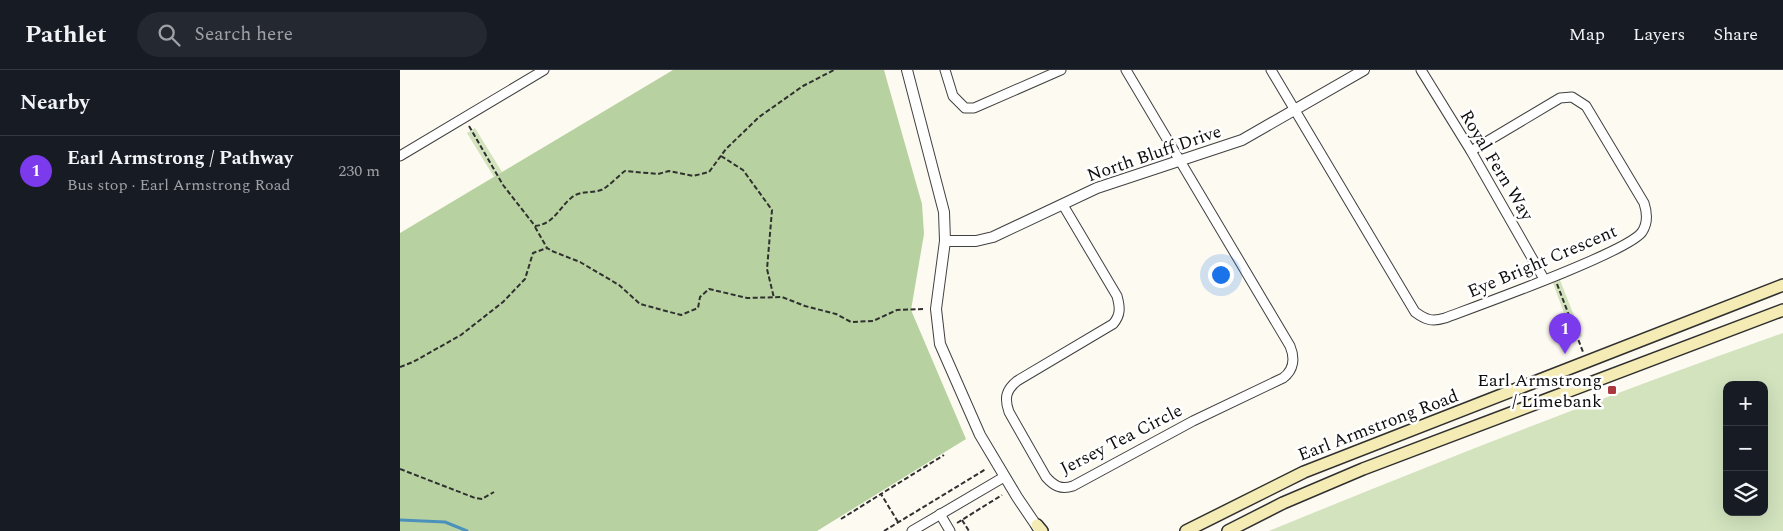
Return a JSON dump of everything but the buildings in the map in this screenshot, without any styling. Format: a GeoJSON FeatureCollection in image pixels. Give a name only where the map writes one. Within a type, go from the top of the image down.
{"type":"FeatureCollection","features":[{"type":"Feature","properties":{"kind":"main road","name":"Earl Armstrong Road"},"geometry":{"type":"LineString","coordinates":[[1186,531],[1304,472],[1783,285]]}},
{"type":"Feature","properties":{"kind":"main road","name":"Earl Armstrong Road"},"geometry":{"type":"LineString","coordinates":[[1228,531],[1283,503],[1363,469],[1783,310]]}},
{"type":"Feature","properties":{"kind":"street"},"geometry":{"type":"LineString","coordinates":[[400,156],[544,70]]}},
{"type":"Feature","properties":{"kind":"street"},"geometry":{"type":"LineString","coordinates":[[907,70],[943,203],[945,240],[936,309],[940,344],[980,435],[1004,477],[1039,529]]}},
{"type":"Feature","properties":{"kind":"street"},"geometry":{"type":"LineString","coordinates":[[945,70],[953,96],[965,108],[974,108],[1061,70]]}},
{"type":"Feature","properties":{"kind":"street"},"geometry":{"type":"LineString","coordinates":[[1126,70],[1181,160]]}},
{"type":"Feature","properties":{"kind":"street","name":"Eye Bright Crescent"},"geometry":{"type":"LineString","coordinates":[[1271,70],[1415,312],[1425,319],[1435,321],[1445,318],[1549,277],[1627,244],[1642,232],[1646,220],[1644,203],[1586,106],[1572,97],[1560,98],[1471,151]]}},
{"type":"Feature","properties":{"kind":"street","name":"North Bluff Drive"},"geometry":{"type":"LineString","coordinates":[[945,240],[986,239],[1127,176],[1242,140],[1364,70]]}},
{"type":"Feature","properties":{"kind":"street","name":"Royal Fern Way"},"geometry":{"type":"LineString","coordinates":[[1420,70],[1549,277]]}},
{"type":"Feature","properties":{"kind":"street","name":"Jersey Tea Circle"},"geometry":{"type":"LineString","coordinates":[[1063,205],[1117,296],[1120,308],[1117,319],[1113,324],[1017,381],[1007,393],[1006,403],[1009,412],[1046,477],[1052,485],[1062,488],[1073,486],[1193,421],[1283,378],[1291,370],[1293,355],[1290,346],[1181,160]]}},
{"type":"Feature","properties":{"kind":"street"},"geometry":{"type":"LineString","coordinates":[[912,531],[1004,477]]}},
{"type":"Feature","properties":{"kind":"street"},"geometry":{"type":"LineString","coordinates":[[940,514],[949,530]]}},
{"type":"Feature","properties":{"kind":"path"},"geometry":{"type":"LineString","coordinates":[[534,226],[553,220],[565,204],[577,194],[602,190],[625,171],[658,174],[669,171],[682,175],[702,175],[709,172],[721,156],[759,117],[803,86],[834,70]]}},
{"type":"Feature","properties":{"kind":"path"},"geometry":{"type":"LineString","coordinates":[[464,118],[504,185],[534,226],[547,248]]}},
{"type":"Feature","properties":{"kind":"path"},"geometry":{"type":"LineString","coordinates":[[721,156],[743,170],[772,210],[767,269],[774,298]]}},
{"type":"Feature","properties":{"kind":"path"},"geometry":{"type":"LineString","coordinates":[[400,367],[413,362],[461,335],[492,311],[525,279],[533,253],[541,248],[547,248],[580,262],[618,285],[640,304],[665,312],[687,314],[698,308],[700,297],[709,289],[747,298],[782,297],[804,306],[836,314],[851,322],[873,321],[897,310],[924,309]]}},
{"type":"Feature","properties":{"kind":"path"},"geometry":{"type":"LineString","coordinates":[[1549,277],[1588,362]]}},
{"type":"Feature","properties":{"kind":"path"},"geometry":{"type":"LineString","coordinates":[[841,519],[944,455]]}},
{"type":"Feature","properties":{"kind":"path"},"geometry":{"type":"LineString","coordinates":[[400,469],[475,498],[482,498],[494,492]]}},
{"type":"Feature","properties":{"kind":"path"},"geometry":{"type":"LineString","coordinates":[[884,531],[986,469]]}},
{"type":"Feature","properties":{"kind":"path"},"geometry":{"type":"LineString","coordinates":[[881,494],[898,522]]}},
{"type":"Feature","properties":{"kind":"path"},"geometry":{"type":"LineString","coordinates":[[949,530],[1002,495]]}},
{"type":"Feature","properties":{"kind":"path"},"geometry":{"type":"LineString","coordinates":[[962,520],[968,531]]}},
{"type":"Feature","properties":{"kind":"green space"},"geometry":{"type":"Polygon","coordinates":[[[673,70],[884,70],[922,204],[924,234],[911,310],[966,439],[817,531],[400,531],[400,233],[673,70]]]}},
{"type":"Feature","properties":{"kind":"green space"},"geometry":{"type":"Polygon","coordinates":[[[475,128],[502,172],[494,177],[467,133],[475,128]]]}},
{"type":"Feature","properties":{"kind":"green space"},"geometry":{"type":"Polygon","coordinates":[[[1560,280],[1582,336],[1574,340],[1553,283],[1560,280]]]}},
{"type":"Feature","properties":{"kind":"green space"},"geometry":{"type":"Polygon","coordinates":[[[1783,333],[1783,531],[1269,531],[1397,479],[1654,380],[1783,333]]]}},
{"type":"Feature","properties":{"kind":"waterway"},"geometry":{"type":"LineString","coordinates":[[400,520],[445,522],[467,531]]}},
{"type":"Feature","properties":{"kind":"place","name":"Earl Armstrong / Pathway"},"geometry":{"type":"Point","coordinates":[1565,354]}},
{"type":"Feature","properties":{"kind":"place","name":"Earl Armstrong / Limebank"},"geometry":{"type":"Point","coordinates":[1612,390]}}]}
